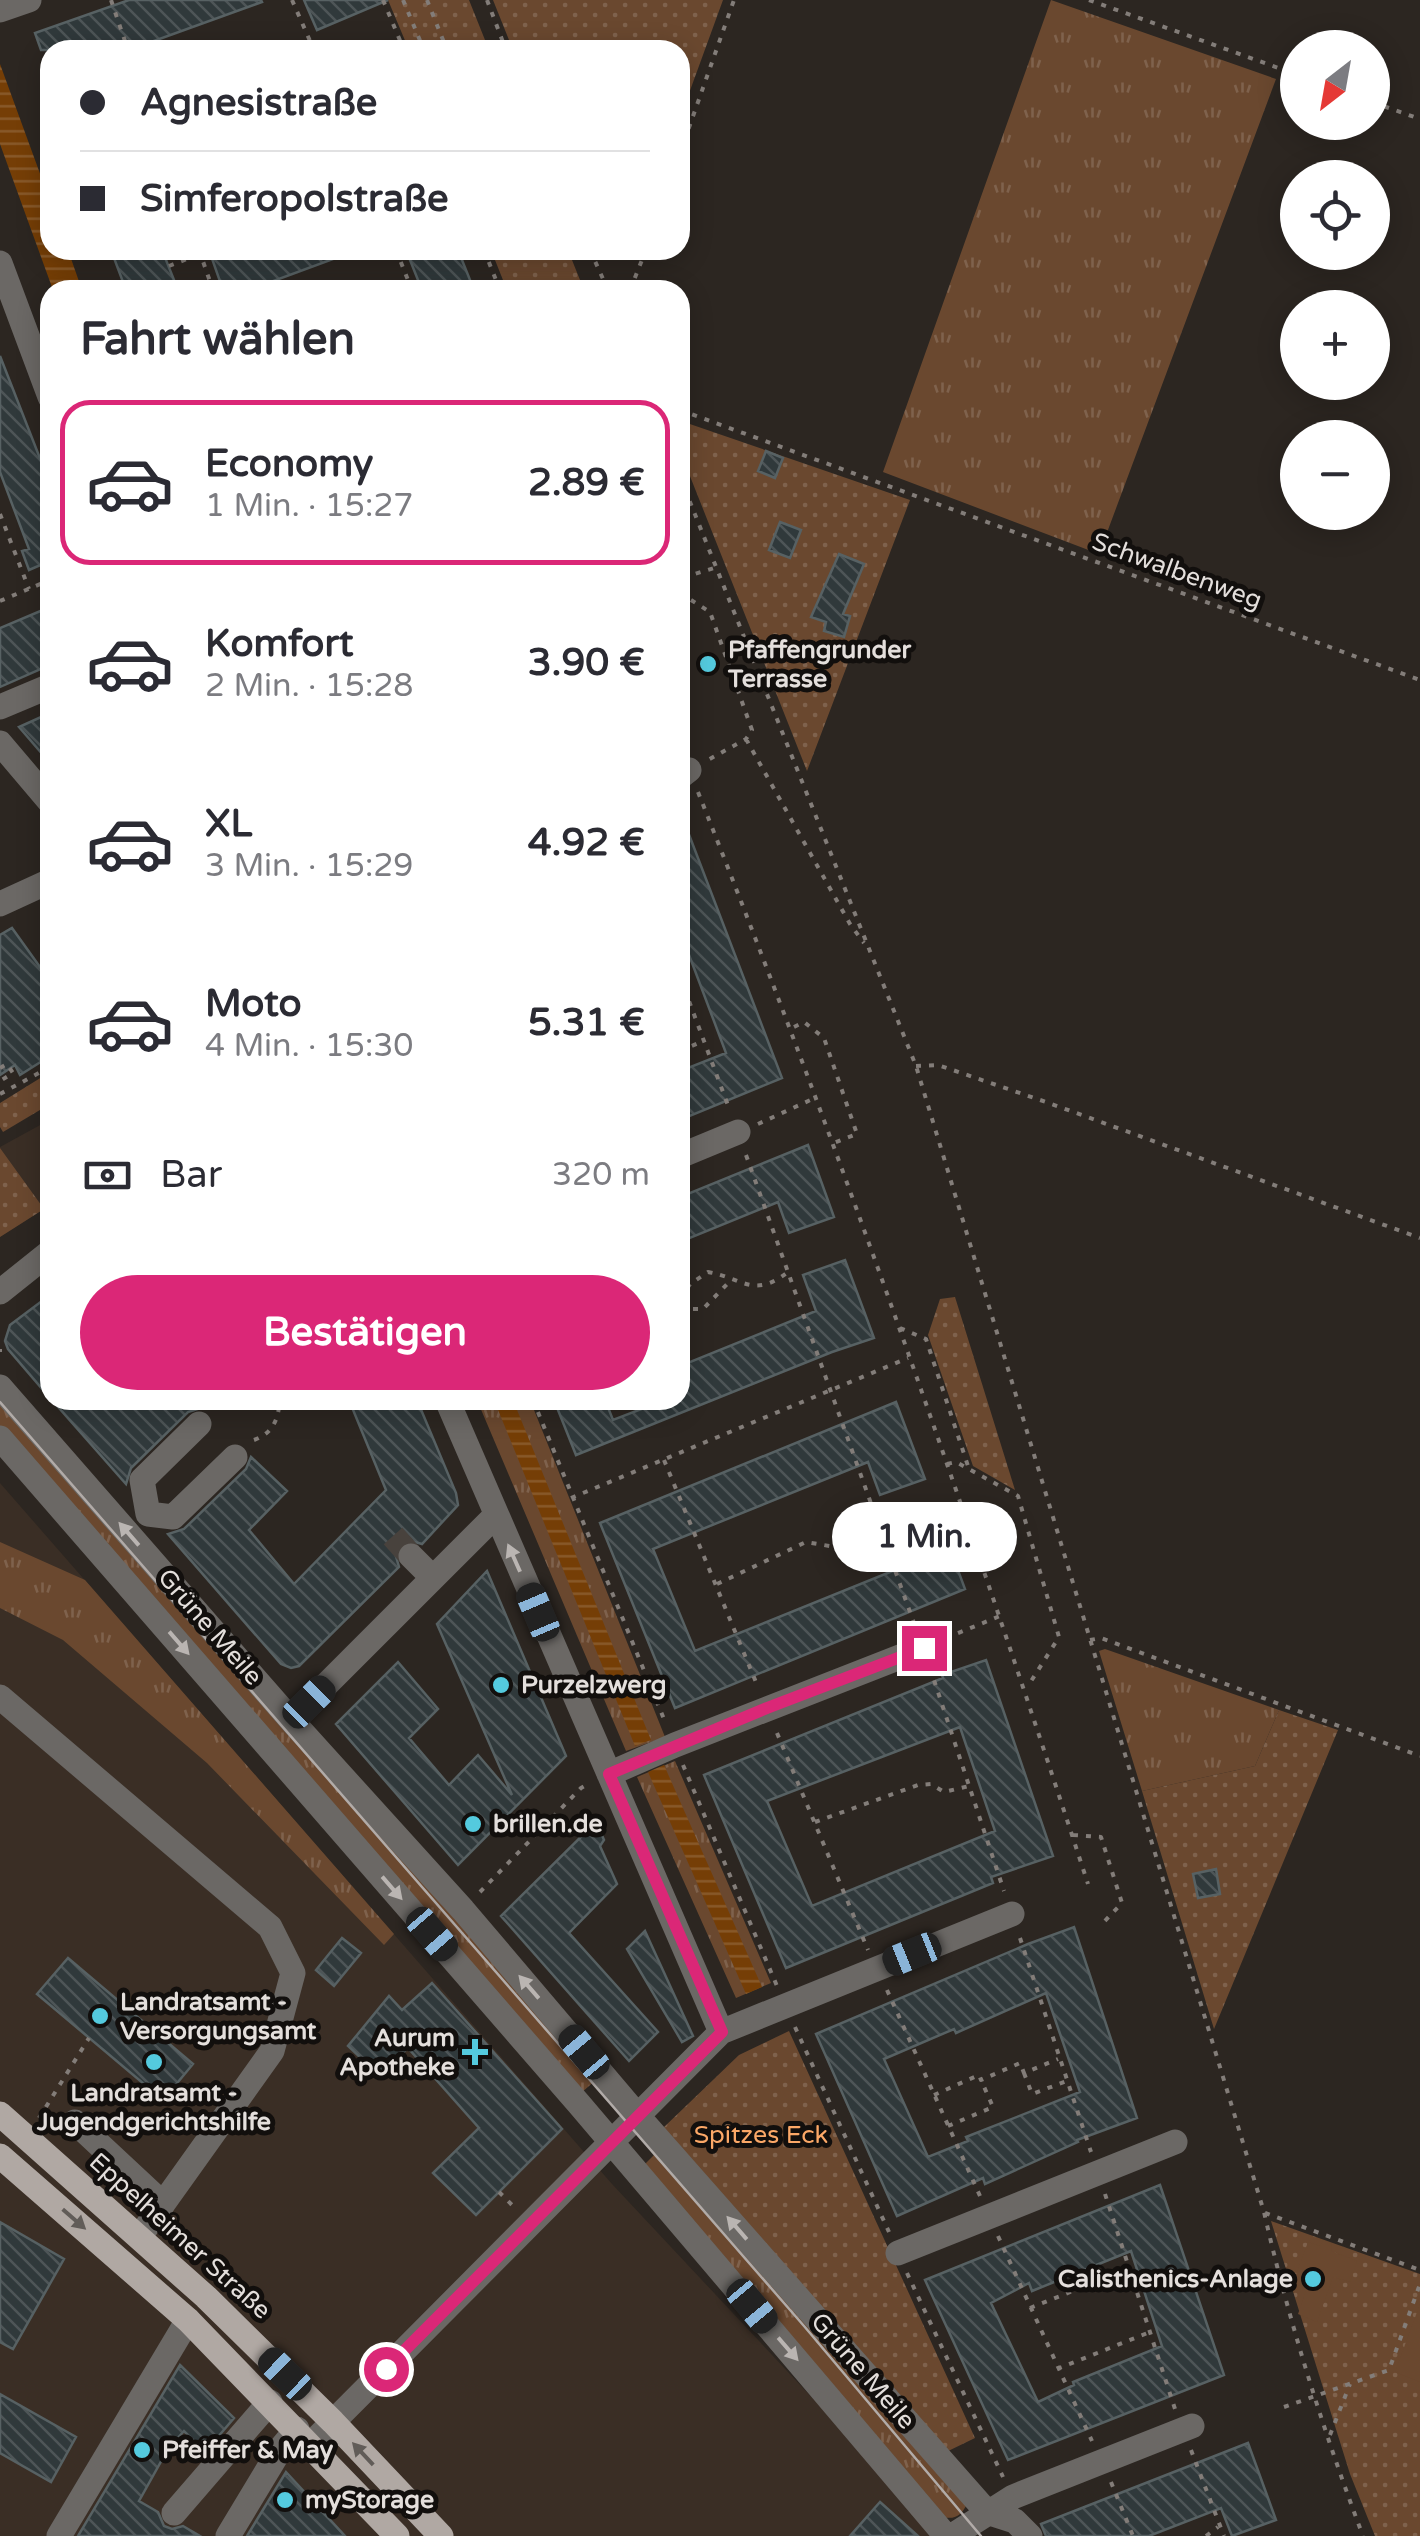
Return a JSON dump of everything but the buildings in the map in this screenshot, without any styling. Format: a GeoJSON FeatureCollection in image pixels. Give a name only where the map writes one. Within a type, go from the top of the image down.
{"type":"FeatureCollection","features":[{"type":"Feature","properties":{"kind":"main road","name":"Eppelheimer Straße"},"geometry":{"type":"LineString","coordinates":[[0,2114],[140,2236],[333,2422],[441,2536]]}},
{"type":"Feature","properties":{"kind":"main road"},"geometry":{"type":"LineString","coordinates":[[0,2156],[188,2320],[398,2536]]}},
{"type":"Feature","properties":{"kind":"street"},"geometry":{"type":"LineString","coordinates":[[0,10],[29,0]]}},
{"type":"Feature","properties":{"kind":"street"},"geometry":{"type":"LineString","coordinates":[[0,263],[8,317],[40,378]]}},
{"type":"Feature","properties":{"kind":"street"},"geometry":{"type":"LineString","coordinates":[[0,707],[40,690]]}},
{"type":"Feature","properties":{"kind":"street"},"geometry":{"type":"LineString","coordinates":[[0,743],[40,790]]}},
{"type":"Feature","properties":{"kind":"street"},"geometry":{"type":"LineString","coordinates":[[0,904],[40,886]]}},
{"type":"Feature","properties":{"kind":"street"},"geometry":{"type":"LineString","coordinates":[[690,1152],[738,1132]]}},
{"type":"Feature","properties":{"kind":"street"},"geometry":{"type":"LineString","coordinates":[[0,1292],[40,1260]]}},
{"type":"Feature","properties":{"kind":"street","name":"Grüne Meile"},"geometry":{"type":"LineString","coordinates":[[0,1387],[463,1910],[986,2512],[949,2536],[0,1438]]}},
{"type":"Feature","properties":{"kind":"street"},"geometry":{"type":"LineString","coordinates":[[451,1410],[722,2032]]}},
{"type":"Feature","properties":{"kind":"street"},"geometry":{"type":"LineString","coordinates":[[199,1424],[142,1480],[148,1514],[173,1517],[235,1457]]}},
{"type":"Feature","properties":{"kind":"street"},"geometry":{"type":"LineString","coordinates":[[291,1720],[496,1516]]}},
{"type":"Feature","properties":{"kind":"street"},"geometry":{"type":"LineString","coordinates":[[411,1556],[432,1578]]}},
{"type":"Feature","properties":{"kind":"street"},"geometry":{"type":"LineString","coordinates":[[609,1774],[924,1648]]}},
{"type":"Feature","properties":{"kind":"street"},"geometry":{"type":"LineString","coordinates":[[0,1697],[270,1927],[294,1974],[272,2051],[140,2236]]}},
{"type":"Feature","properties":{"kind":"street"},"geometry":{"type":"LineString","coordinates":[[228,2536],[282,2448],[333,2422],[722,2032],[1012,1914]]}},
{"type":"Feature","properties":{"kind":"street"},"geometry":{"type":"LineString","coordinates":[[75,2122],[163,2204]]}},
{"type":"Feature","properties":{"kind":"street"},"geometry":{"type":"LineString","coordinates":[[898,2252],[1174,2142]]}},
{"type":"Feature","properties":{"kind":"street"},"geometry":{"type":"LineString","coordinates":[[59,2536],[188,2320]]}},
{"type":"Feature","properties":{"kind":"street"},"geometry":{"type":"LineString","coordinates":[[174,2514],[270,2402]]}},
{"type":"Feature","properties":{"kind":"street"},"geometry":{"type":"LineString","coordinates":[[986,2512],[1012,2497],[1187,2427]]}},
{"type":"Feature","properties":{"kind":"street"},"geometry":{"type":"LineString","coordinates":[[986,2512],[1015,2522],[1030,2536]]}},
{"type":"Feature","properties":{"kind":"path"},"geometry":{"type":"LineString","coordinates":[[111,0],[125,40]]}},
{"type":"Feature","properties":{"kind":"path"},"geometry":{"type":"LineString","coordinates":[[292,0],[310,40]]}},
{"type":"Feature","properties":{"kind":"path"},"geometry":{"type":"LineString","coordinates":[[383,0],[400,40]]}},
{"type":"Feature","properties":{"kind":"path"},"geometry":{"type":"LineString","coordinates":[[403,0],[420,40]]}},
{"type":"Feature","properties":{"kind":"path"},"geometry":{"type":"LineString","coordinates":[[427,0],[443,40]]}},
{"type":"Feature","properties":{"kind":"path"},"geometry":{"type":"LineString","coordinates":[[487,0],[502,40]]}},
{"type":"Feature","properties":{"kind":"path"},"geometry":{"type":"LineString","coordinates":[[690,125],[734,0]]}},
{"type":"Feature","properties":{"kind":"path"},"geometry":{"type":"LineString","coordinates":[[1089,0],[1280,69]]}},
{"type":"Feature","properties":{"kind":"path"},"geometry":{"type":"LineString","coordinates":[[1390,108],[1420,119]]}},
{"type":"Feature","properties":{"kind":"path"},"geometry":{"type":"LineString","coordinates":[[169,266],[182,260]]}},
{"type":"Feature","properties":{"kind":"path","name":"Schwalbenweg"},"geometry":{"type":"LineString","coordinates":[[690,414],[1420,680]]}},
{"type":"Feature","properties":{"kind":"path"},"geometry":{"type":"LineString","coordinates":[[690,504],[916,1066],[1264,2212],[1314,2397],[1363,2536]]}},
{"type":"Feature","properties":{"kind":"path"},"geometry":{"type":"LineString","coordinates":[[0,514],[29,589]]}},
{"type":"Feature","properties":{"kind":"path"},"geometry":{"type":"LineString","coordinates":[[690,575],[714,568]]}},
{"type":"Feature","properties":{"kind":"path"},"geometry":{"type":"LineString","coordinates":[[0,601],[40,584]]}},
{"type":"Feature","properties":{"kind":"path"},"geometry":{"type":"LineString","coordinates":[[690,599],[710,612],[752,730],[746,740],[690,771]]}},
{"type":"Feature","properties":{"kind":"path"},"geometry":{"type":"LineString","coordinates":[[746,740],[868,949]]}},
{"type":"Feature","properties":{"kind":"path"},"geometry":{"type":"LineString","coordinates":[[690,788],[792,1028],[1026,1688],[1088,1884]]}},
{"type":"Feature","properties":{"kind":"path"},"geometry":{"type":"LineString","coordinates":[[690,1004],[924,1648],[1150,2332],[1224,2536]]}},
{"type":"Feature","properties":{"kind":"path"},"geometry":{"type":"LineString","coordinates":[[792,1028],[804,1022],[824,1038],[857,1134],[832,1144]]}},
{"type":"Feature","properties":{"kind":"path"},"geometry":{"type":"LineString","coordinates":[[690,1046],[704,1041]]}},
{"type":"Feature","properties":{"kind":"path"},"geometry":{"type":"LineString","coordinates":[[0,1068],[8,1064],[13,1073],[0,1082]]}},
{"type":"Feature","properties":{"kind":"path"},"geometry":{"type":"LineString","coordinates":[[916,1066],[938,1065],[1420,1238]]}},
{"type":"Feature","properties":{"kind":"path"},"geometry":{"type":"LineString","coordinates":[[0,1094],[40,1072]]}},
{"type":"Feature","properties":{"kind":"path"},"geometry":{"type":"LineString","coordinates":[[738,1132],[817,1097]]}},
{"type":"Feature","properties":{"kind":"path"},"geometry":{"type":"LineString","coordinates":[[690,1284],[708,1272],[762,1286],[774,1283],[788,1272]]}},
{"type":"Feature","properties":{"kind":"path"},"geometry":{"type":"LineString","coordinates":[[690,1309],[703,1309],[731,1280]]}},
{"type":"Feature","properties":{"kind":"path"},"geometry":{"type":"LineString","coordinates":[[900,1328],[926,1339],[969,1469]]}},
{"type":"Feature","properties":{"kind":"path"},"geometry":{"type":"LineString","coordinates":[[571,1498],[910,1358]]}},
{"type":"Feature","properties":{"kind":"path"},"geometry":{"type":"LineString","coordinates":[[537,1410],[785,2006]]}},
{"type":"Feature","properties":{"kind":"path"},"geometry":{"type":"LineString","coordinates":[[664,1460],[876,1968],[1133,2536]]}},
{"type":"Feature","properties":{"kind":"path"},"geometry":{"type":"LineString","coordinates":[[947,1464],[956,1462],[1018,1496],[1059,1637],[1026,1688]]}},
{"type":"Feature","properties":{"kind":"path"},"geometry":{"type":"LineString","coordinates":[[716,1584],[806,1542],[841,1548],[883,1537]]}},
{"type":"Feature","properties":{"kind":"path"},"geometry":{"type":"LineString","coordinates":[[924,1648],[1000,1616]]}},
{"type":"Feature","properties":{"kind":"path"},"geometry":{"type":"LineString","coordinates":[[1090,1640],[1101,1638],[1420,1756]]}},
{"type":"Feature","properties":{"kind":"path"},"geometry":{"type":"LineString","coordinates":[[463,1910],[581,1788],[609,1774]]}},
{"type":"Feature","properties":{"kind":"path"},"geometry":{"type":"LineString","coordinates":[[815,1822],[918,1785],[931,1784],[944,1792],[969,1786]]}},
{"type":"Feature","properties":{"kind":"path"},"geometry":{"type":"LineString","coordinates":[[1072,1835],[1101,1838],[1122,1903],[1102,1924]]}},
{"type":"Feature","properties":{"kind":"path"},"geometry":{"type":"LineString","coordinates":[[34,2126],[89,2038]]}},
{"type":"Feature","properties":{"kind":"path"},"geometry":{"type":"LineString","coordinates":[[1024,2074],[1060,2059]]}},
{"type":"Feature","properties":{"kind":"path"},"geometry":{"type":"LineString","coordinates":[[981,2080],[1020,2063],[1032,2094],[1068,2081]]}},
{"type":"Feature","properties":{"kind":"path"},"geometry":{"type":"LineString","coordinates":[[934,2095],[980,2075],[993,2107],[948,2126]]}},
{"type":"Feature","properties":{"kind":"path"},"geometry":{"type":"LineString","coordinates":[[1264,2212],[1420,2270]]}},
{"type":"Feature","properties":{"kind":"path"},"geometry":{"type":"LineString","coordinates":[[1030,2308],[1129,2268]]}},
{"type":"Feature","properties":{"kind":"path"},"geometry":{"type":"LineString","coordinates":[[1284,2408],[1389,2370],[1420,2284]]}},
{"type":"Feature","properties":{"kind":"path"},"geometry":{"type":"LineString","coordinates":[[1057,2368],[1150,2332]]}},
{"type":"Feature","properties":{"kind":"path"},"geometry":{"type":"LineString","coordinates":[[1328,2439],[1350,2384]]}},
{"type":"Feature","properties":{"kind":"path"},"geometry":{"type":"LineString","coordinates":[[1206,2536],[1220,2526]]}},
{"type":"Feature","properties":{"kind":"shaded area"},"geometry":{"type":"Polygon","coordinates":[[[0,64],[40,174],[40,254],[0,144],[0,64]]]}},
{"type":"Feature","properties":{"kind":"shaded area"},"geometry":{"type":"Polygon","coordinates":[[[42,260],[72,260],[78,280],[49,280],[42,260]]]}},
{"type":"Feature","properties":{"kind":"shaded area"},"geometry":{"type":"Polygon","coordinates":[[[40,1125],[40,1211],[0,1237],[0,1147],[40,1125]]]}},
{"type":"Feature","properties":{"kind":"shaded area"},"geometry":{"type":"Polygon","coordinates":[[[498,1410],[517,1410],[651,1740],[635,1746],[498,1410]]]}},
{"type":"Feature","properties":{"kind":"shaded area"},"geometry":{"type":"Polygon","coordinates":[[[0,1483],[612,2184],[921,2514],[935,2536],[0,2536],[0,1483]]]}},
{"type":"Feature","properties":{"kind":"shaded area"},"geometry":{"type":"Polygon","coordinates":[[[664,1765],[762,1987],[746,1994],[648,1772],[664,1765]]]}},
{"type":"Feature","properties":{"kind":"green space"},"geometry":{"type":"Polygon","coordinates":[[[388,0],[469,0],[485,40],[405,40],[388,0]]]}},
{"type":"Feature","properties":{"kind":"green space"},"geometry":{"type":"Polygon","coordinates":[[[493,0],[723,0],[690,91],[690,40],[509,40],[493,0]]]}},
{"type":"Feature","properties":{"kind":"green space"},"geometry":{"type":"Polygon","coordinates":[[[1051,0],[1276,79],[1099,554],[883,472],[1051,0]]]}},
{"type":"Feature","properties":{"kind":"green space"},"geometry":{"type":"Polygon","coordinates":[[[495,260],[572,260],[580,280],[503,280],[495,260]]]}},
{"type":"Feature","properties":{"kind":"green space"},"geometry":{"type":"Polygon","coordinates":[[[690,424],[910,500],[807,771],[690,476],[690,424]]]}},
{"type":"Feature","properties":{"kind":"green space"},"geometry":{"type":"Polygon","coordinates":[[[40,1078],[40,1110],[3,1132],[0,1103],[40,1078]]]}},
{"type":"Feature","properties":{"kind":"green space"},"geometry":{"type":"Polygon","coordinates":[[[0,1148],[40,1203],[40,1212],[0,1237],[0,1148]]]}},
{"type":"Feature","properties":{"kind":"green space"},"geometry":{"type":"Polygon","coordinates":[[[955,1297],[1015,1490],[973,1466],[928,1335],[940,1299],[955,1297]]]}},
{"type":"Feature","properties":{"kind":"green space"},"geometry":{"type":"Polygon","coordinates":[[[0,1392],[597,2079],[581,2093],[0,1426],[0,1392]]]}},
{"type":"Feature","properties":{"kind":"green space"},"geometry":{"type":"Polygon","coordinates":[[[481,1410],[534,1410],[665,1737],[626,1751],[481,1410]]]}},
{"type":"Feature","properties":{"kind":"green space"},"geometry":{"type":"Polygon","coordinates":[[[0,1542],[85,1580],[394,1934],[384,1945],[207,1763],[63,1640],[0,1608],[0,1542]]]}},
{"type":"Feature","properties":{"kind":"green space"},"geometry":{"type":"Polygon","coordinates":[[[1105,1649],[1279,1710],[1255,1766],[1142,1791],[1099,1651],[1105,1649]]]}},
{"type":"Feature","properties":{"kind":"green space"},"geometry":{"type":"Polygon","coordinates":[[[1279,1710],[1338,1730],[1214,2029],[1142,1791],[1255,1766],[1279,1710]]]}},
{"type":"Feature","properties":{"kind":"green space"},"geometry":{"type":"Polygon","coordinates":[[[675,1761],[771,1983],[736,1998],[637,1777],[675,1761]]]}},
{"type":"Feature","properties":{"kind":"green space","name":"Spitzes Eck"},"geometry":{"type":"Polygon","coordinates":[[[789,2031],[975,2438],[942,2454],[662,2129],[739,2055],[789,2031]]]}},
{"type":"Feature","properties":{"kind":"green space"},"geometry":{"type":"Polygon","coordinates":[[[662,2147],[966,2506],[960,2514],[943,2517],[642,2167],[662,2147]]]}},
{"type":"Feature","properties":{"kind":"green space"},"geometry":{"type":"Polygon","coordinates":[[[1271,2221],[1420,2274],[1420,2536],[1375,2536],[1350,2474],[1271,2221]]]}},
{"type":"Feature","properties":{"kind":"green space","name":"Calisthenics-Anlage"},"geometry":{"type":"Polygon","coordinates":[[[1323,2240],[1332,2244],[1331,2251],[1357,2261],[1350,2282],[1333,2277],[1317,2322],[1298,2314],[1307,2288],[1293,2283],[1308,2242],[1320,2246],[1323,2240]]]}},
{"type":"Feature","properties":{"kind":"green space"},"geometry":{"type":"Polygon","coordinates":[[[1420,2304],[1420,2382],[1395,2372],[1420,2304]]]}},
{"type":"Feature","properties":{"kind":"tunnel"},"geometry":{"type":"LineString","coordinates":[[393,1536],[411,1556]]}},
{"type":"Feature","properties":{"kind":"tram line"},"geometry":{"type":"LineString","coordinates":[[0,1402],[804,2326],[981,2536]]}},
{"type":"Feature","properties":{"kind":"place","name":"Pfaffengrunder Terrasse"},"geometry":{"type":"Point","coordinates":[708,664]}},
{"type":"Feature","properties":{"kind":"place","name":"Purzelzwerg"},"geometry":{"type":"Point","coordinates":[501,1685]}},
{"type":"Feature","properties":{"kind":"place","name":"brillen.de"},"geometry":{"type":"Point","coordinates":[473,1824]}},
{"type":"Feature","properties":{"kind":"place","name":"Landratsamt - Versorgungsamt"},"geometry":{"type":"Point","coordinates":[100,2016]}},
{"type":"Feature","properties":{"kind":"place","name":"Aurum Apotheke"},"geometry":{"type":"Point","coordinates":[475,2052]}},
{"type":"Feature","properties":{"kind":"place","name":"Landratsamt - Jugendgerichtshilfe"},"geometry":{"type":"Point","coordinates":[154,2062]}},
{"type":"Feature","properties":{"kind":"place","name":"Calisthenics-Anlage"},"geometry":{"type":"Point","coordinates":[1313,2279]}},
{"type":"Feature","properties":{"kind":"place","name":"Pfeiffer & May"},"geometry":{"type":"Point","coordinates":[142,2450]}},
{"type":"Feature","properties":{"kind":"place","name":"myStorage"},"geometry":{"type":"Point","coordinates":[285,2500]}},
{"type":"Feature","properties":{"kind":"route"},"geometry":{"type":"LineString","coordinates":[[386,2369],[722,2032],[609,1774],[924,1648]]}}]}
